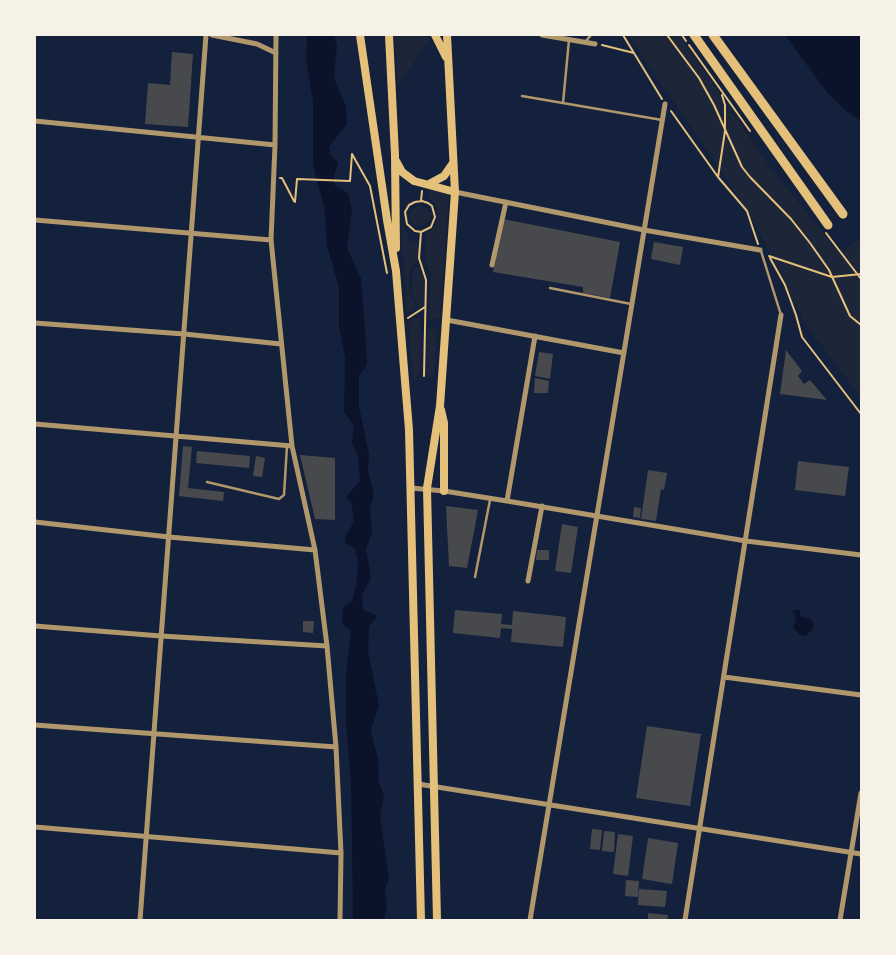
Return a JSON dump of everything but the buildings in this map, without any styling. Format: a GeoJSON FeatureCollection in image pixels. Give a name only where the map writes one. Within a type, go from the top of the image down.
{"type":"FeatureCollection","features":[{"type":"Feature","properties":{"kind":"highway"},"geometry":{"type":"LineString","coordinates":[[694,35],[828,225]]}},
{"type":"Feature","properties":{"kind":"highway"},"geometry":{"type":"LineString","coordinates":[[713,35],[844,214]]}},
{"type":"Feature","properties":{"kind":"main road"},"geometry":{"type":"LineString","coordinates":[[360,35],[396,270],[401,322],[411,488],[421,920]]}},
{"type":"Feature","properties":{"kind":"main road"},"geometry":{"type":"LineString","coordinates":[[390,35],[395,154],[396,270]]}},
{"type":"Feature","properties":{"kind":"main road"},"geometry":{"type":"LineString","coordinates":[[435,35],[448,62]]}},
{"type":"Feature","properties":{"kind":"main road"},"geometry":{"type":"LineString","coordinates":[[437,920],[427,488],[440,406],[455,192],[447,35]]}},
{"type":"Feature","properties":{"kind":"main road"},"geometry":{"type":"LineString","coordinates":[[395,154],[399,168],[406,176],[414,181],[455,192]]}},
{"type":"Feature","properties":{"kind":"main road"},"geometry":{"type":"LineString","coordinates":[[429,184],[444,176],[454,161]]}},
{"type":"Feature","properties":{"kind":"main road"},"geometry":{"type":"LineString","coordinates":[[440,406],[444,423],[444,491]]}},
{"type":"Feature","properties":{"kind":"street"},"geometry":{"type":"LineString","coordinates":[[140,920],[206,35]]}},
{"type":"Feature","properties":{"kind":"street"},"geometry":{"type":"LineString","coordinates":[[212,35],[257,44],[276,53]]}},
{"type":"Feature","properties":{"kind":"street"},"geometry":{"type":"LineString","coordinates":[[276,35],[275,145],[271,240],[289,446],[315,550],[327,646],[336,747],[341,853],[340,920]]}},
{"type":"Feature","properties":{"kind":"street"},"geometry":{"type":"LineString","coordinates":[[542,35],[595,44]]}},
{"type":"Feature","properties":{"kind":"street"},"geometry":{"type":"LineString","coordinates":[[530,920],[665,104]]}},
{"type":"Feature","properties":{"kind":"street"},"geometry":{"type":"LineString","coordinates":[[35,121],[275,145]]}},
{"type":"Feature","properties":{"kind":"street"},"geometry":{"type":"LineString","coordinates":[[455,192],[644,230],[760,250]]}},
{"type":"Feature","properties":{"kind":"street"},"geometry":{"type":"LineString","coordinates":[[492,265],[506,202]]}},
{"type":"Feature","properties":{"kind":"street"},"geometry":{"type":"LineString","coordinates":[[35,220],[271,240]]}},
{"type":"Feature","properties":{"kind":"street"},"geometry":{"type":"LineString","coordinates":[[685,920],[782,315]]}},
{"type":"Feature","properties":{"kind":"street"},"geometry":{"type":"LineString","coordinates":[[447,320],[624,353]]}},
{"type":"Feature","properties":{"kind":"street"},"geometry":{"type":"LineString","coordinates":[[35,323],[184,334],[281,344]]}},
{"type":"Feature","properties":{"kind":"street"},"geometry":{"type":"LineString","coordinates":[[507,501],[535,336]]}},
{"type":"Feature","properties":{"kind":"street"},"geometry":{"type":"LineString","coordinates":[[35,424],[289,446]]}},
{"type":"Feature","properties":{"kind":"street"},"geometry":{"type":"LineString","coordinates":[[411,488],[427,488],[542,506],[746,541],[861,555]]}},
{"type":"Feature","properties":{"kind":"street"},"geometry":{"type":"LineString","coordinates":[[528,581],[542,506]]}},
{"type":"Feature","properties":{"kind":"street"},"geometry":{"type":"LineString","coordinates":[[35,522],[169,537],[315,550]]}},
{"type":"Feature","properties":{"kind":"street"},"geometry":{"type":"LineString","coordinates":[[35,626],[327,646]]}},
{"type":"Feature","properties":{"kind":"street"},"geometry":{"type":"LineString","coordinates":[[724,678],[861,695]]}},
{"type":"Feature","properties":{"kind":"street"},"geometry":{"type":"LineString","coordinates":[[35,725],[336,747]]}},
{"type":"Feature","properties":{"kind":"street"},"geometry":{"type":"LineString","coordinates":[[418,784],[434,785],[861,854]]}},
{"type":"Feature","properties":{"kind":"street"},"geometry":{"type":"LineString","coordinates":[[840,920],[861,793]]}},
{"type":"Feature","properties":{"kind":"street"},"geometry":{"type":"LineString","coordinates":[[35,827],[341,853]]}},
{"type":"Feature","properties":{"kind":"lane"},"geometry":{"type":"LineString","coordinates":[[585,42],[592,35]]}},
{"type":"Feature","properties":{"kind":"lane"},"geometry":{"type":"LineString","coordinates":[[563,103],[569,40]]}},
{"type":"Feature","properties":{"kind":"lane"},"geometry":{"type":"LineString","coordinates":[[522,96],[662,120]]}},
{"type":"Feature","properties":{"kind":"lane"},"geometry":{"type":"LineString","coordinates":[[760,250],[782,315]]}},
{"type":"Feature","properties":{"kind":"lane"},"geometry":{"type":"LineString","coordinates":[[550,288],[632,305]]}},
{"type":"Feature","properties":{"kind":"lane"},"geometry":{"type":"LineString","coordinates":[[207,482],[279,499],[284,494],[289,446]]}},
{"type":"Feature","properties":{"kind":"lane"},"geometry":{"type":"LineString","coordinates":[[475,577],[490,498]]}},
{"type":"Feature","properties":{"kind":"path"},"geometry":{"type":"LineString","coordinates":[[623,35],[665,104],[718,177],[747,211],[760,250],[769,256],[832,277],[861,274]]}},
{"type":"Feature","properties":{"kind":"path"},"geometry":{"type":"LineString","coordinates":[[667,35],[699,78],[746,172],[791,219],[829,270],[850,316],[861,325]]}},
{"type":"Feature","properties":{"kind":"path"},"geometry":{"type":"LineString","coordinates":[[595,44],[635,53]]}},
{"type":"Feature","properties":{"kind":"path"},"geometry":{"type":"LineString","coordinates":[[718,177],[725,130],[725,105],[722,93]]}},
{"type":"Feature","properties":{"kind":"path"},"geometry":{"type":"LineString","coordinates":[[273,178],[282,178],[295,202],[297,179],[350,181],[352,154],[370,186],[387,274]]}},
{"type":"Feature","properties":{"kind":"path"},"geometry":{"type":"LineString","coordinates":[[422,201],[432,206],[436,217],[431,227],[421,232],[415,231],[407,224],[405,212],[409,205],[422,201]]}},
{"type":"Feature","properties":{"kind":"path"},"geometry":{"type":"LineString","coordinates":[[421,232],[419,258],[426,280],[424,376]]}},
{"type":"Feature","properties":{"kind":"path"},"geometry":{"type":"LineString","coordinates":[[769,256],[784,285],[796,315],[802,337],[861,414]]}},
{"type":"Feature","properties":{"kind":"path"},"geometry":{"type":"LineString","coordinates":[[401,322],[425,307]]}},
{"type":"Feature","properties":{"kind":"shaded area"},"geometry":{"type":"Polygon","coordinates":[[[307,35],[334,35],[337,45],[334,77],[346,107],[347,124],[329,147],[331,156],[338,162],[334,176],[335,186],[348,193],[352,210],[347,248],[361,278],[367,364],[359,376],[359,406],[369,454],[368,471],[374,494],[370,509],[372,533],[366,549],[371,578],[362,595],[363,610],[377,615],[369,626],[368,651],[379,705],[371,730],[378,760],[379,782],[384,796],[380,816],[389,878],[385,890],[387,906],[384,920],[353,920],[351,784],[346,724],[346,673],[351,630],[342,624],[343,607],[352,601],[356,585],[358,561],[355,548],[345,543],[345,536],[354,522],[351,502],[346,497],[360,481],[358,457],[352,442],[354,425],[344,413],[345,358],[339,326],[339,288],[327,246],[324,207],[313,165],[313,102],[306,58],[307,35]]]}},
{"type":"Feature","properties":{"kind":"shaded area"},"geometry":{"type":"Polygon","coordinates":[[[394,35],[428,35],[430,38],[398,86],[394,35]]]}},
{"type":"Feature","properties":{"kind":"shaded area"},"geometry":{"type":"Polygon","coordinates":[[[628,35],[680,35],[774,173],[840,253],[861,237],[861,398],[805,323],[749,212],[628,35]]]}},
{"type":"Feature","properties":{"kind":"shaded area"},"geometry":{"type":"Polygon","coordinates":[[[785,35],[861,35],[861,121],[846,111],[828,94],[785,35]]]}},
{"type":"Feature","properties":{"kind":"shaded area"},"geometry":{"type":"Polygon","coordinates":[[[429,189],[449,192],[440,317],[428,321],[431,274],[425,258],[426,236],[436,226],[438,215],[435,204],[429,200],[429,189]]]}},
{"type":"Feature","properties":{"kind":"shaded area"},"geometry":{"type":"Polygon","coordinates":[[[420,206],[427,209],[430,216],[427,223],[420,226],[413,223],[410,216],[413,209],[420,206]]]}},
{"type":"Feature","properties":{"kind":"shaded area"},"geometry":{"type":"Polygon","coordinates":[[[401,220],[410,243],[420,244],[419,258],[411,268],[409,278],[409,289],[413,303],[417,307],[406,312],[401,220]]]}},
{"type":"Feature","properties":{"kind":"shaded area"},"geometry":{"type":"Polygon","coordinates":[[[417,265],[424,280],[424,307],[418,307],[413,295],[413,272],[417,265]]]}},
{"type":"Feature","properties":{"kind":"shaded area"},"geometry":{"type":"Polygon","coordinates":[[[421,316],[420,372],[413,380],[408,322],[421,316]]]}},
{"type":"Feature","properties":{"kind":"shaded area"},"geometry":{"type":"Polygon","coordinates":[[[437,329],[435,375],[426,379],[427,330],[437,329]]]}},
{"type":"Feature","properties":{"kind":"shaded area"},"geometry":{"type":"Polygon","coordinates":[[[799,609],[801,617],[812,620],[814,624],[813,629],[805,636],[800,635],[793,628],[796,618],[792,611],[799,609]]]}}]}
